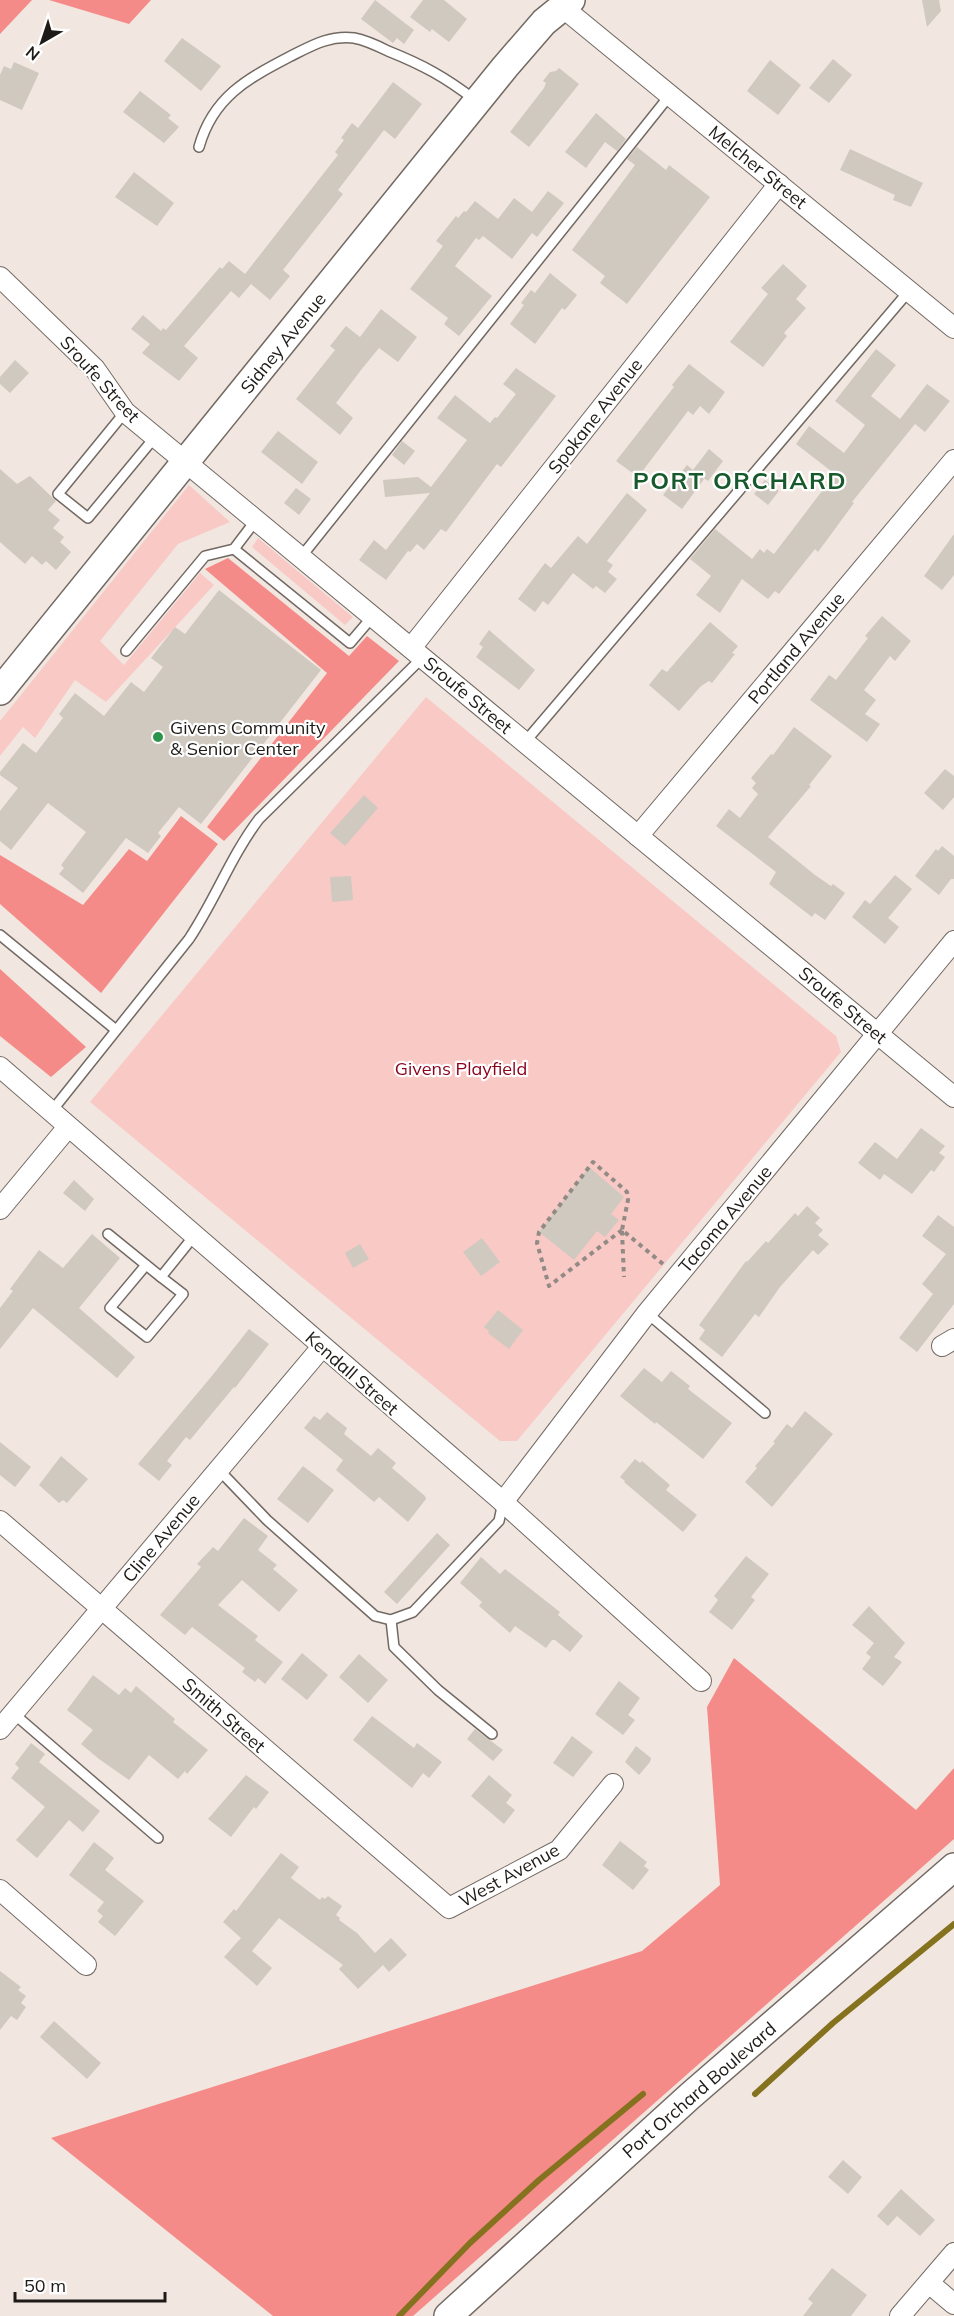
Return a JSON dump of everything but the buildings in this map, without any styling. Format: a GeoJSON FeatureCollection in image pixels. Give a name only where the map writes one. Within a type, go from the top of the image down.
{"type":"FeatureCollection","features":[{"type":"Feature","properties":{"kind":"main road","name":"Sidney Avenue"},"geometry":{"type":"LineString","coordinates":[[0,691],[477,101],[531,36],[566,3]]}},
{"type":"Feature","properties":{"kind":"main road","name":"Port Orchard Boulevard"},"geometry":{"type":"LineString","coordinates":[[448,2316],[690,2096],[954,1867]]}},
{"type":"Feature","properties":{"kind":"street","name":"Melcher Street"},"geometry":{"type":"LineString","coordinates":[[566,3],[670,95],[954,328]]}},
{"type":"Feature","properties":{"kind":"street","name":"Spokane Avenue"},"geometry":{"type":"LineString","coordinates":[[417,653],[778,184]]}},
{"type":"Feature","properties":{"kind":"street","name":"Sroufe Street"},"geometry":{"type":"LineString","coordinates":[[0,277],[95,369],[125,412],[954,1097]]}},
{"type":"Feature","properties":{"kind":"street","name":"Portland Avenue"},"geometry":{"type":"LineString","coordinates":[[638,836],[954,460]]}},
{"type":"Feature","properties":{"kind":"street","name":"Tacoma Avenue"},"geometry":{"type":"LineString","coordinates":[[503,1502],[647,1313],[954,941]]}},
{"type":"Feature","properties":{"kind":"street","name":"Kendall Street"},"geometry":{"type":"LineString","coordinates":[[0,1067],[503,1502],[701,1681]]}},
{"type":"Feature","properties":{"kind":"street"},"geometry":{"type":"LineString","coordinates":[[0,1209],[68,1127]]}},
{"type":"Feature","properties":{"kind":"street","name":"Cline Avenue"},"geometry":{"type":"LineString","coordinates":[[0,1729],[322,1347]]}},
{"type":"Feature","properties":{"kind":"street","name":"Smith Street"},"geometry":{"type":"LineString","coordinates":[[0,1521],[449,1908]]}},
{"type":"Feature","properties":{"kind":"street","name":"West Avenue"},"geometry":{"type":"LineString","coordinates":[[449,1908],[560,1850],[613,1784]]}},
{"type":"Feature","properties":{"kind":"street"},"geometry":{"type":"LineString","coordinates":[[0,1890],[86,1965]]}},
{"type":"Feature","properties":{"kind":"street"},"geometry":{"type":"LineString","coordinates":[[900,2316],[954,2253]]}},
{"type":"Feature","properties":{"kind":"street"},"geometry":{"type":"LineString","coordinates":[[929,2283],[954,2304]]}},
{"type":"Feature","properties":{"kind":"lane"},"geometry":{"type":"LineString","coordinates":[[200,147],[205,131],[217,109],[243,82],[323,40],[355,38],[380,47],[446,77],[477,101]]}},
{"type":"Feature","properties":{"kind":"lane"},"geometry":{"type":"LineString","coordinates":[[301,557],[670,95]]}},
{"type":"Feature","properties":{"kind":"lane"},"geometry":{"type":"LineString","coordinates":[[525,742],[909,291]]}},
{"type":"Feature","properties":{"kind":"lane"},"geometry":{"type":"LineString","coordinates":[[125,412],[58,494],[88,518],[155,436]]}},
{"type":"Feature","properties":{"kind":"lane"},"geometry":{"type":"LineString","coordinates":[[126,651],[205,556],[234,549],[256,520]]}},
{"type":"Feature","properties":{"kind":"lane"},"geometry":{"type":"LineString","coordinates":[[234,549],[350,643],[373,616]]}},
{"type":"Feature","properties":{"kind":"lane"},"geometry":{"type":"LineString","coordinates":[[51,1112],[189,939],[206,913],[244,840],[259,819],[417,653]]}},
{"type":"Feature","properties":{"kind":"lane"},"geometry":{"type":"LineString","coordinates":[[0,935],[116,1030]]}},
{"type":"Feature","properties":{"kind":"lane"},"geometry":{"type":"LineString","coordinates":[[108,1234],[183,1294],[147,1337],[110,1308],[146,1265]]}},
{"type":"Feature","properties":{"kind":"lane"},"geometry":{"type":"LineString","coordinates":[[161,1278],[194,1236]]}},
{"type":"Feature","properties":{"kind":"lane"},"geometry":{"type":"LineString","coordinates":[[647,1313],[765,1413]]}},
{"type":"Feature","properties":{"kind":"lane"},"geometry":{"type":"LineString","coordinates":[[219,1470],[267,1520],[375,1616],[391,1620],[413,1612],[484,1538],[499,1521],[503,1502]]}},
{"type":"Feature","properties":{"kind":"lane"},"geometry":{"type":"LineString","coordinates":[[391,1620],[394,1647],[438,1690],[492,1734]]}},
{"type":"Feature","properties":{"kind":"lane"},"geometry":{"type":"LineString","coordinates":[[13,1713],[158,1838]]}},
{"type":"Feature","properties":{"kind":"path"},"geometry":{"type":"LineString","coordinates":[[622,1230],[549,1286],[537,1243],[539,1232],[593,1162],[627,1192],[628,1200],[622,1230],[624,1278]]}},
{"type":"Feature","properties":{"kind":"path"},"geometry":{"type":"LineString","coordinates":[[622,1230],[678,1276]]}},
{"type":"Feature","properties":{"kind":"green space"},"geometry":{"type":"Polygon","coordinates":[[[189,485],[230,522],[178,544],[100,641],[124,665],[200,573],[214,585],[106,702],[75,680],[35,738],[23,727],[0,756],[0,721],[189,485]]]}},
{"type":"Feature","properties":{"kind":"green space"},"geometry":{"type":"Polygon","coordinates":[[[258,538],[353,617],[345,625],[252,547],[258,538]]]}},
{"type":"Feature","properties":{"kind":"green space","name":"Givens Playfield"},"geometry":{"type":"Polygon","coordinates":[[[426,697],[836,1036],[841,1052],[517,1441],[500,1441],[90,1102],[426,697]]]}},
{"type":"Feature","properties":{"kind":"shaded area"},"geometry":{"type":"Polygon","coordinates":[[[0,0],[32,0],[0,34],[0,0]]]}},
{"type":"Feature","properties":{"kind":"shaded area"},"geometry":{"type":"Polygon","coordinates":[[[49,0],[151,0],[129,24],[49,0]]]}},
{"type":"Feature","properties":{"kind":"shaded area"},"geometry":{"type":"Polygon","coordinates":[[[228,558],[349,656],[367,636],[399,661],[224,841],[207,827],[327,673],[205,569],[228,558]]]}},
{"type":"Feature","properties":{"kind":"shaded area"},"geometry":{"type":"Polygon","coordinates":[[[181,816],[218,844],[101,993],[0,904],[0,855],[83,905],[129,849],[147,861],[181,816]]]}},
{"type":"Feature","properties":{"kind":"shaded area"},"geometry":{"type":"Polygon","coordinates":[[[0,969],[86,1047],[51,1077],[0,1036],[0,969]]]}},
{"type":"Feature","properties":{"kind":"shaded area"},"geometry":{"type":"Polygon","coordinates":[[[734,1658],[916,1810],[954,1768],[954,1839],[413,2316],[273,2316],[51,2138],[642,1951],[720,1885],[707,1707],[734,1658]]]}},
{"type":"Feature","properties":{"kind":"waterway"},"geometry":{"type":"LineString","coordinates":[[755,2094],[833,2023],[954,1924]]}},
{"type":"Feature","properties":{"kind":"waterway"},"geometry":{"type":"LineString","coordinates":[[399,2316],[470,2243],[539,2180],[643,2094]]}},
{"type":"Feature","properties":{"kind":"place","name":"Givens Community & Senior Center"},"geometry":{"type":"Point","coordinates":[158,737]}},
{"type":"Feature","properties":{"kind":"district","name":"PORT ORCHARD"},"geometry":{"type":"Point","coordinates":[740,480]}}]}
